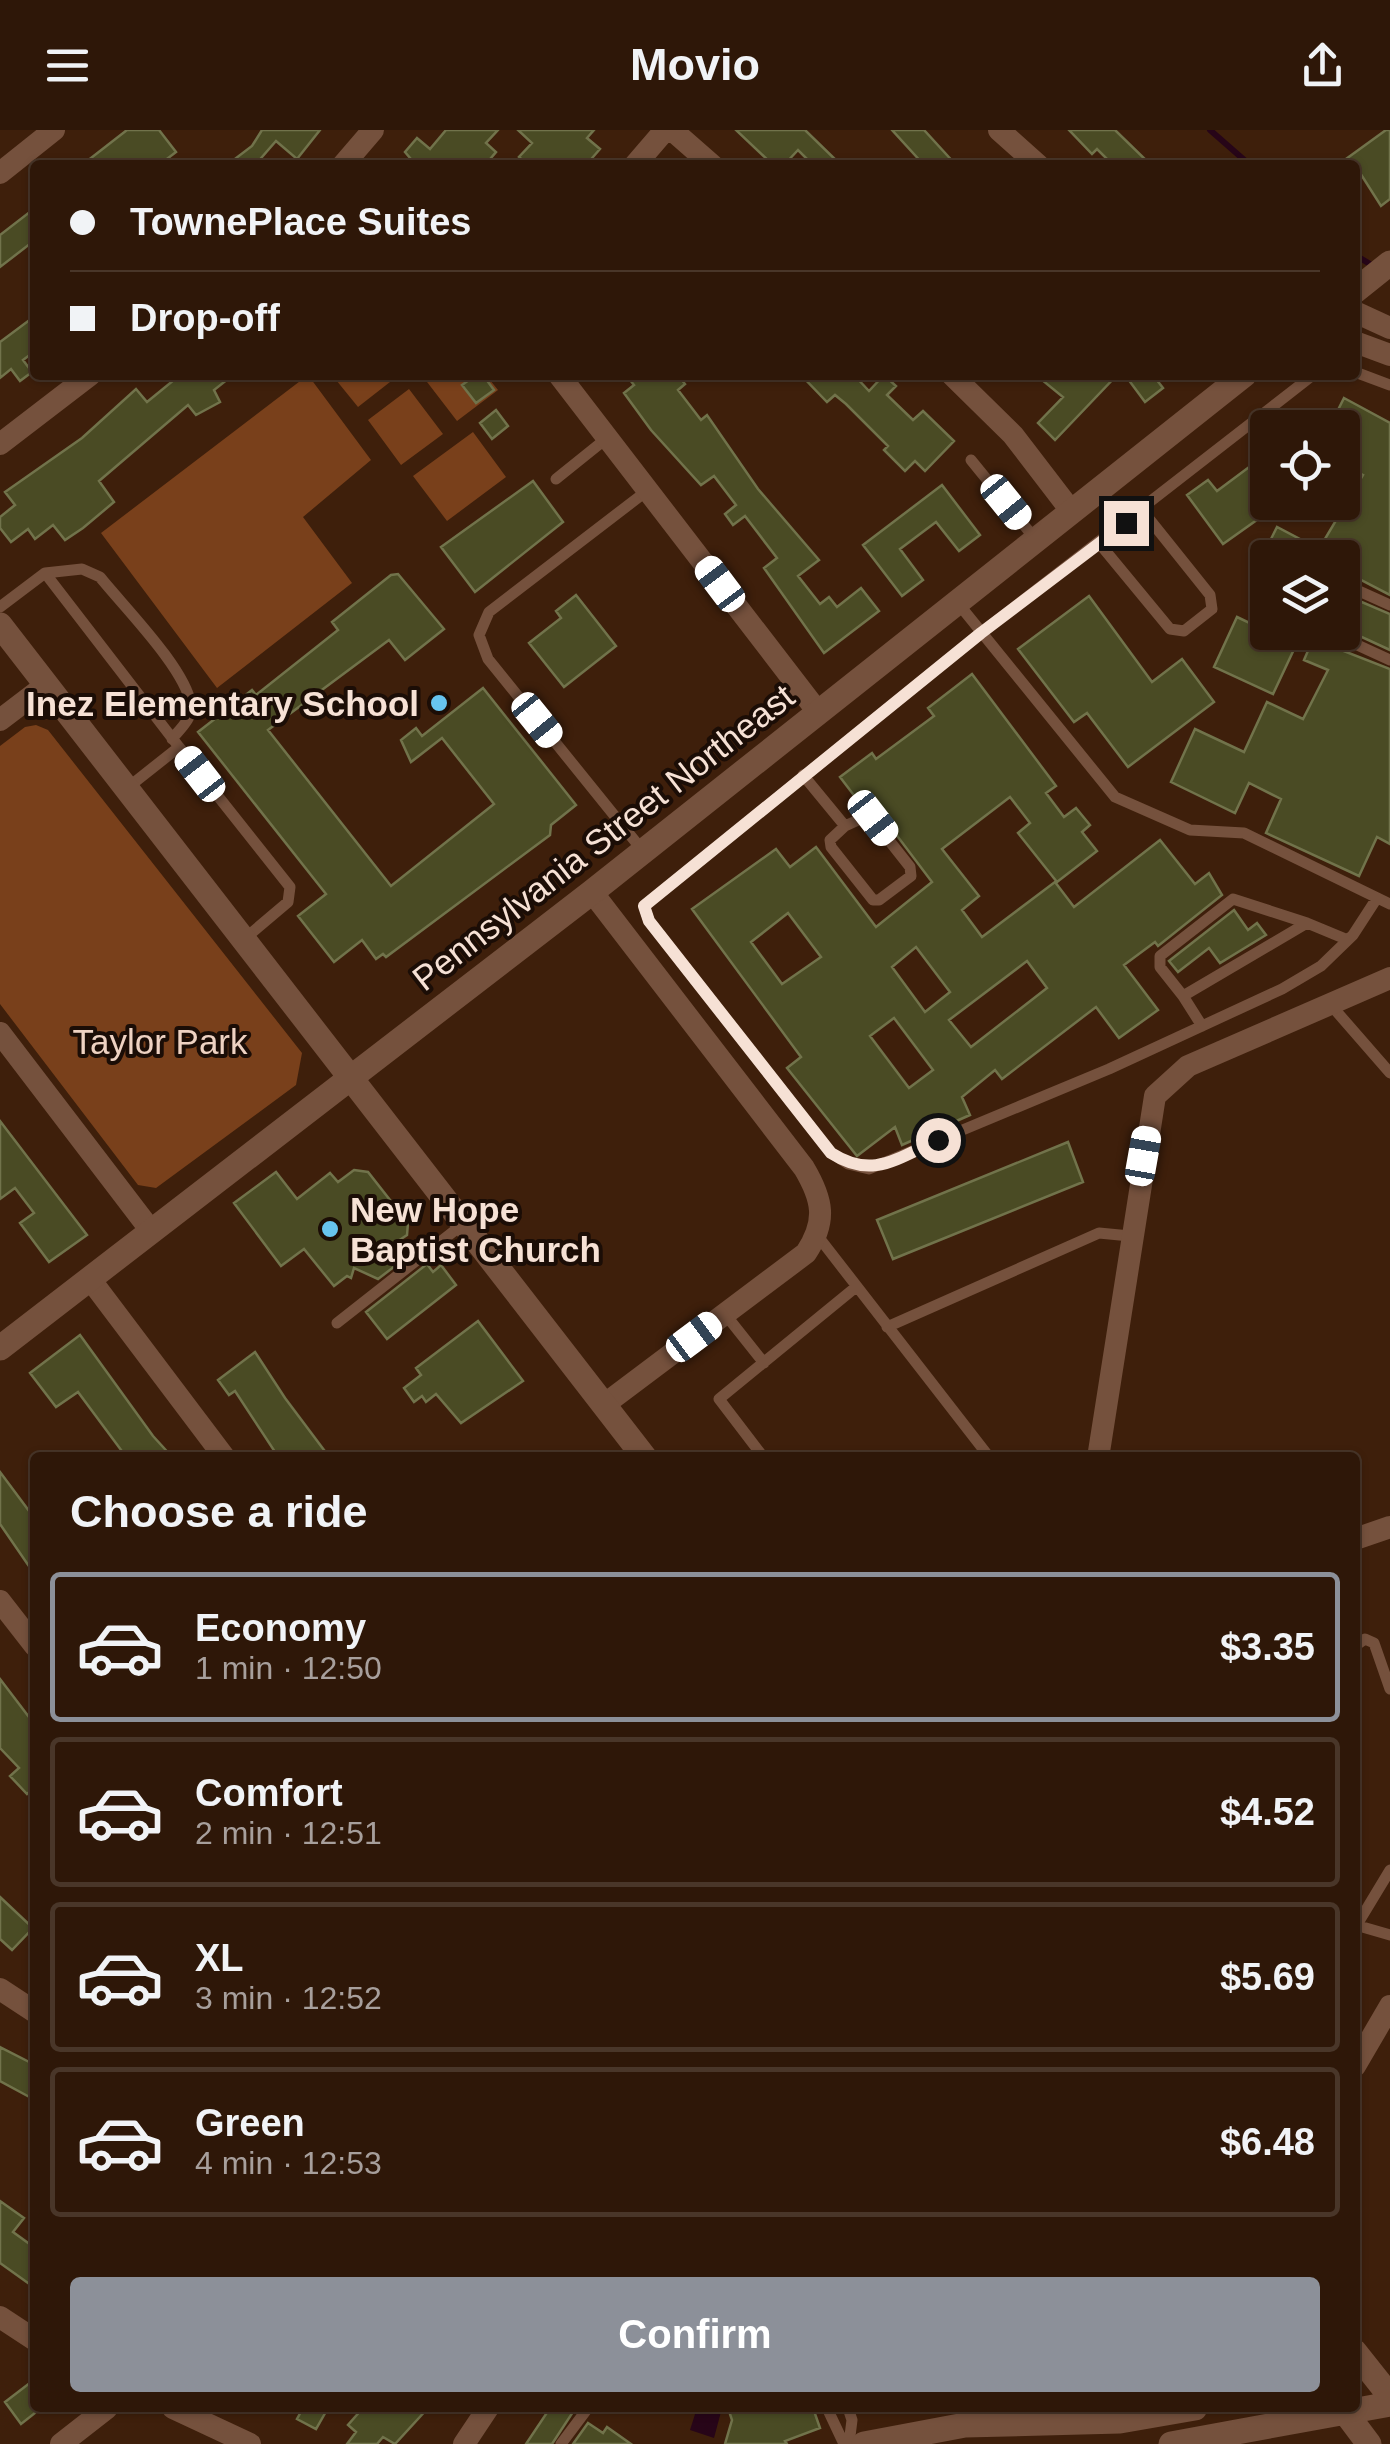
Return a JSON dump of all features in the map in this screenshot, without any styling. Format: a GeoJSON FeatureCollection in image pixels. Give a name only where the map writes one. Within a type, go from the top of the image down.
{"type":"FeatureCollection","features":[{"type":"Feature","properties":{"kind":"street"},"geometry":{"type":"LineString","coordinates":[[0,173],[54,130]]}},
{"type":"Feature","properties":{"kind":"street"},"geometry":{"type":"LineString","coordinates":[[347,160],[373,130]]}},
{"type":"Feature","properties":{"kind":"street"},"geometry":{"type":"LineString","coordinates":[[640,160],[669,130],[706,160]]}},
{"type":"Feature","properties":{"kind":"street"},"geometry":{"type":"LineString","coordinates":[[999,130],[1032,160]]}},
{"type":"Feature","properties":{"kind":"street"},"geometry":{"type":"LineString","coordinates":[[1360,287],[1390,262]]}},
{"type":"Feature","properties":{"kind":"street"},"geometry":{"type":"LineString","coordinates":[[1360,314],[1390,328]]}},
{"type":"Feature","properties":{"kind":"street"},"geometry":{"type":"LineString","coordinates":[[1360,344],[1390,355]]}},
{"type":"Feature","properties":{"kind":"street"},"geometry":{"type":"LineString","coordinates":[[0,444],[83,380]]}},
{"type":"Feature","properties":{"kind":"street"},"geometry":{"type":"LineString","coordinates":[[563,380],[818,712]]}},
{"type":"Feature","properties":{"kind":"street"},"geometry":{"type":"LineString","coordinates":[[957,380],[1013,435],[1072,512]]}},
{"type":"Feature","properties":{"kind":"street","name":"Pennsylvania Street Northeast"},"geometry":{"type":"LineString","coordinates":[[0,1348],[592,892],[1238,380]]}},
{"type":"Feature","properties":{"kind":"street"},"geometry":{"type":"LineString","coordinates":[[0,624],[641,1452]]}},
{"type":"Feature","properties":{"kind":"street"},"geometry":{"type":"LineString","coordinates":[[0,720],[46,685]]}},
{"type":"Feature","properties":{"kind":"street"},"geometry":{"type":"LineString","coordinates":[[592,892],[804,1168],[820,1195],[818,1236],[806,1253],[605,1404]]}},
{"type":"Feature","properties":{"kind":"street"},"geometry":{"type":"LineString","coordinates":[[1099,1452],[1150,1109],[1164,1085],[1199,1060],[1390,978]]}},
{"type":"Feature","properties":{"kind":"street"},"geometry":{"type":"LineString","coordinates":[[0,1034],[152,1232]]}},
{"type":"Feature","properties":{"kind":"street"},"geometry":{"type":"LineString","coordinates":[[90,1279],[220,1452]]}},
{"type":"Feature","properties":{"kind":"street"},"geometry":{"type":"LineString","coordinates":[[1360,1538],[1388,1533]]}},
{"type":"Feature","properties":{"kind":"street"},"geometry":{"type":"LineString","coordinates":[[0,1601],[30,1640]]}},
{"type":"Feature","properties":{"kind":"street"},"geometry":{"type":"LineString","coordinates":[[0,1990],[30,2009]]}},
{"type":"Feature","properties":{"kind":"street"},"geometry":{"type":"LineString","coordinates":[[1360,2057],[1390,2006]]}},
{"type":"Feature","properties":{"kind":"street"},"geometry":{"type":"LineString","coordinates":[[0,2317],[30,2337]]}},
{"type":"Feature","properties":{"kind":"street"},"geometry":{"type":"LineString","coordinates":[[1360,2406],[1390,2400],[1372,2371]]}},
{"type":"Feature","properties":{"kind":"street"},"geometry":{"type":"LineString","coordinates":[[61,2444],[102,2412]]}},
{"type":"Feature","properties":{"kind":"street"},"geometry":{"type":"LineString","coordinates":[[182,2412],[250,2444]]}},
{"type":"Feature","properties":{"kind":"street"},"geometry":{"type":"LineString","coordinates":[[464,2444],[485,2412]]}},
{"type":"Feature","properties":{"kind":"street"},"geometry":{"type":"LineString","coordinates":[[864,2444],[929,2429],[1033,2414],[1120,2421],[1172,2412]]}},
{"type":"Feature","properties":{"kind":"street"},"geometry":{"type":"LineString","coordinates":[[1171,2444],[1330,2412]]}},
{"type":"Feature","properties":{"kind":"street"},"geometry":{"type":"LineString","coordinates":[[1345,2412],[1370,2444]]}},
{"type":"Feature","properties":{"kind":"lane"},"geometry":{"type":"LineString","coordinates":[[1360,374],[1390,386]]}},
{"type":"Feature","properties":{"kind":"lane"},"geometry":{"type":"LineString","coordinates":[[1306,380],[981,633],[644,906],[649,921],[831,1153],[848,1164],[870,1169],[1282,990],[1321,966],[1384,901],[1390,889]]}},
{"type":"Feature","properties":{"kind":"lane"},"geometry":{"type":"LineString","coordinates":[[556,479],[608,438]]}},
{"type":"Feature","properties":{"kind":"lane"},"geometry":{"type":"LineString","coordinates":[[971,460],[1036,540]]}},
{"type":"Feature","properties":{"kind":"lane"},"geometry":{"type":"LineString","coordinates":[[643,851],[488,659],[479,635],[489,612],[648,490]]}},
{"type":"Feature","properties":{"kind":"lane"},"geometry":{"type":"LineString","coordinates":[[1099,543],[1170,630],[1184,631],[1212,609],[1210,595],[1142,510]]}},
{"type":"Feature","properties":{"kind":"lane"},"geometry":{"type":"LineString","coordinates":[[0,608],[45,573],[82,569],[100,577],[176,674],[192,707],[190,716],[176,743],[126,790]]}},
{"type":"Feature","properties":{"kind":"lane"},"geometry":{"type":"LineString","coordinates":[[45,573],[290,887],[288,902],[242,941]]}},
{"type":"Feature","properties":{"kind":"lane"},"geometry":{"type":"LineString","coordinates":[[1360,592],[1390,605]]}},
{"type":"Feature","properties":{"kind":"lane"},"geometry":{"type":"LineString","coordinates":[[957,602],[1116,796],[1190,830],[1244,833],[1384,901]]}},
{"type":"Feature","properties":{"kind":"lane"},"geometry":{"type":"LineString","coordinates":[[1360,646],[1390,660]]}},
{"type":"Feature","properties":{"kind":"lane"},"geometry":{"type":"LineString","coordinates":[[803,775],[845,826]]}},
{"type":"Feature","properties":{"kind":"lane"},"geometry":{"type":"LineString","coordinates":[[869,815],[910,867],[911,876],[879,900],[873,900],[831,846],[830,840],[845,826],[869,815]]}},
{"type":"Feature","properties":{"kind":"lane"},"geometry":{"type":"LineString","coordinates":[[1202,1026],[1160,967],[1160,956],[1233,899],[1348,940]]}},
{"type":"Feature","properties":{"kind":"lane"},"geometry":{"type":"LineString","coordinates":[[1184,996],[1307,923]]}},
{"type":"Feature","properties":{"kind":"lane"},"geometry":{"type":"LineString","coordinates":[[1330,1004],[1390,1073]]}},
{"type":"Feature","properties":{"kind":"lane"},"geometry":{"type":"LineString","coordinates":[[337,1323],[463,1224]]}},
{"type":"Feature","properties":{"kind":"lane"},"geometry":{"type":"LineString","coordinates":[[887,1327],[1099,1233],[1130,1236]]}},
{"type":"Feature","properties":{"kind":"lane"},"geometry":{"type":"LineString","coordinates":[[818,1236],[985,1452]]}},
{"type":"Feature","properties":{"kind":"lane"},"geometry":{"type":"LineString","coordinates":[[760,1452],[719,1398],[856,1287]]}},
{"type":"Feature","properties":{"kind":"lane"},"geometry":{"type":"LineString","coordinates":[[724,1314],[764,1363]]}},
{"type":"Feature","properties":{"kind":"lane"},"geometry":{"type":"LineString","coordinates":[[1360,1642],[1365,1639],[1374,1643],[1390,1689]]}},
{"type":"Feature","properties":{"kind":"lane"},"geometry":{"type":"LineString","coordinates":[[1360,1922],[1390,1870]]}},
{"type":"Feature","properties":{"kind":"lane"},"geometry":{"type":"LineString","coordinates":[[1360,1928],[1390,1935]]}},
{"type":"Feature","properties":{"kind":"lane"},"geometry":{"type":"LineString","coordinates":[[561,2444],[585,2412]]}},
{"type":"Feature","properties":{"kind":"lane"},"geometry":{"type":"LineString","coordinates":[[829,2412],[846,2444]]}},
{"type":"Feature","properties":{"kind":"lane"},"geometry":{"type":"LineString","coordinates":[[846,2444],[852,2420],[849,2412]]}},
{"type":"Feature","properties":{"kind":"green space"},"geometry":{"type":"Polygon","coordinates":[[[301,380],[312,380],[371,460],[303,517],[352,583],[217,688],[101,533],[301,380]]]}},
{"type":"Feature","properties":{"kind":"green space"},"geometry":{"type":"Polygon","coordinates":[[[336,380],[393,380],[358,407],[336,380]]]}},
{"type":"Feature","properties":{"kind":"green space"},"geometry":{"type":"Polygon","coordinates":[[[426,380],[490,380],[498,390],[457,421],[426,380]]]}},
{"type":"Feature","properties":{"kind":"green space"},"geometry":{"type":"Polygon","coordinates":[[[409,389],[443,434],[401,465],[368,420],[409,389]]]}},
{"type":"Feature","properties":{"kind":"green space"},"geometry":{"type":"Polygon","coordinates":[[[473,432],[506,477],[447,521],[413,476],[473,432]]]}},
{"type":"Feature","properties":{"kind":"green space","name":"Taylor Park"},"geometry":{"type":"Polygon","coordinates":[[[36,725],[48,730],[302,1053],[296,1085],[156,1188],[138,1185],[0,1004],[0,746],[25,727],[36,725]]]}},
{"type":"Feature","properties":{"kind":"shaded area"},"geometry":{"type":"Polygon","coordinates":[[[696,2412],[721,2412],[714,2438],[690,2430],[696,2412]]]}},
{"type":"Feature","properties":{"kind":"building"},"geometry":{"type":"Polygon","coordinates":[[[127,130],[159,130],[176,152],[166,160],[88,160],[127,130]]]}},
{"type":"Feature","properties":{"kind":"building"},"geometry":{"type":"Polygon","coordinates":[[[262,130],[320,130],[297,159],[276,141],[259,160],[234,160],[252,146],[262,130]]]}},
{"type":"Feature","properties":{"kind":"building"},"geometry":{"type":"Polygon","coordinates":[[[446,130],[498,130],[486,143],[496,152],[489,160],[412,160],[405,152],[417,138],[430,149],[446,130]]]}},
{"type":"Feature","properties":{"kind":"building"},"geometry":{"type":"Polygon","coordinates":[[[518,130],[594,130],[587,138],[600,149],[590,160],[522,160],[519,157],[532,143],[518,130]]]}},
{"type":"Feature","properties":{"kind":"building"},"geometry":{"type":"Polygon","coordinates":[[[736,130],[805,130],[836,160],[808,160],[798,150],[789,160],[768,160],[736,130]]]}},
{"type":"Feature","properties":{"kind":"building"},"geometry":{"type":"Polygon","coordinates":[[[892,130],[924,130],[951,160],[919,160],[892,130]]]}},
{"type":"Feature","properties":{"kind":"building"},"geometry":{"type":"Polygon","coordinates":[[[1069,130],[1115,130],[1146,160],[1108,160],[1097,149],[1092,154],[1069,130]]]}},
{"type":"Feature","properties":{"kind":"building"},"geometry":{"type":"Polygon","coordinates":[[[1390,130],[1390,199],[1381,206],[1360,173],[1360,160],[1346,159],[1390,130]]]}},
{"type":"Feature","properties":{"kind":"building"},"geometry":{"type":"Polygon","coordinates":[[[30,212],[30,244],[0,267],[0,235],[30,212]]]}},
{"type":"Feature","properties":{"kind":"building"},"geometry":{"type":"Polygon","coordinates":[[[30,320],[30,355],[23,360],[30,374],[20,381],[11,369],[0,378],[0,342],[30,320]]]}},
{"type":"Feature","properties":{"kind":"building"},"geometry":{"type":"Polygon","coordinates":[[[174,380],[227,380],[214,390],[220,402],[196,415],[188,405],[99,481],[114,502],[83,528],[65,540],[53,525],[35,539],[28,529],[11,542],[0,528],[0,517],[15,505],[5,492],[82,438],[136,389],[147,402],[174,380]]]}},
{"type":"Feature","properties":{"kind":"building"},"geometry":{"type":"Polygon","coordinates":[[[469,380],[487,380],[494,390],[476,403],[462,385],[469,380]]]}},
{"type":"Feature","properties":{"kind":"building"},"geometry":{"type":"Polygon","coordinates":[[[630,380],[682,380],[685,384],[678,390],[701,420],[707,415],[758,489],[819,560],[798,576],[820,604],[829,597],[837,607],[861,588],[879,611],[824,653],[764,568],[777,558],[745,516],[733,525],[725,514],[736,505],[714,476],[701,485],[651,430],[624,393],[634,385],[630,380]]]}},
{"type":"Feature","properties":{"kind":"building"},"geometry":{"type":"Polygon","coordinates":[[[806,380],[859,380],[869,391],[879,380],[889,380],[896,386],[887,395],[913,420],[923,411],[954,441],[925,471],[915,461],[905,471],[884,450],[888,446],[846,404],[835,395],[827,402],[806,380]]]}},
{"type":"Feature","properties":{"kind":"building"},"geometry":{"type":"Polygon","coordinates":[[[1042,380],[1112,380],[1055,440],[1038,423],[1063,397],[1042,380]]]}},
{"type":"Feature","properties":{"kind":"building"},"geometry":{"type":"Polygon","coordinates":[[[1129,380],[1157,380],[1163,388],[1145,402],[1129,380]]]}},
{"type":"Feature","properties":{"kind":"building"},"geometry":{"type":"Polygon","coordinates":[[[1344,398],[1390,423],[1390,595],[1360,579],[1360,540],[1324,540],[1336,520],[1360,520],[1360,410],[1338,410],[1344,398]]]}},
{"type":"Feature","properties":{"kind":"building"},"geometry":{"type":"Polygon","coordinates":[[[496,410],[508,426],[492,439],[480,423],[496,410]]]}},
{"type":"Feature","properties":{"kind":"building"},"geometry":{"type":"Polygon","coordinates":[[[1250,466],[1250,520],[1257,520],[1223,544],[1187,495],[1208,480],[1217,491],[1250,466]]]}},
{"type":"Feature","properties":{"kind":"building"},"geometry":{"type":"Polygon","coordinates":[[[533,481],[563,522],[475,592],[441,547],[533,481]]]}},
{"type":"Feature","properties":{"kind":"building"},"geometry":{"type":"Polygon","coordinates":[[[942,485],[980,535],[959,551],[936,522],[900,549],[923,580],[902,596],[863,545],[942,485]]]}},
{"type":"Feature","properties":{"kind":"building"},"geometry":{"type":"Polygon","coordinates":[[[1277,527],[1302,540],[1270,540],[1277,527]]]}},
{"type":"Feature","properties":{"kind":"building"},"geometry":{"type":"Polygon","coordinates":[[[398,574],[444,629],[405,660],[389,640],[268,730],[391,886],[494,804],[442,738],[411,762],[401,740],[416,728],[422,736],[483,688],[576,805],[551,825],[550,835],[386,957],[383,954],[376,959],[362,940],[334,962],[298,916],[326,894],[198,732],[252,690],[256,695],[338,630],[332,622],[391,575],[398,574]]]}},
{"type":"Feature","properties":{"kind":"building"},"geometry":{"type":"Polygon","coordinates":[[[576,595],[616,646],[564,687],[529,643],[561,618],[556,611],[576,595]]]}},
{"type":"Feature","properties":{"kind":"building"},"geometry":{"type":"Polygon","coordinates":[[[1089,596],[1152,682],[1182,659],[1214,702],[1128,767],[1087,713],[1074,722],[1018,649],[1089,596]]]}},
{"type":"Feature","properties":{"kind":"building"},"geometry":{"type":"Polygon","coordinates":[[[1360,601],[1390,614],[1390,650],[1360,636],[1360,601]]]}},
{"type":"Feature","properties":{"kind":"building"},"geometry":{"type":"Polygon","coordinates":[[[1237,617],[1250,623],[1250,650],[1294,650],[1273,694],[1214,667],[1237,617]]]}},
{"type":"Feature","properties":{"kind":"building"},"geometry":{"type":"Polygon","coordinates":[[[1308,650],[1341,650],[1390,669],[1390,844],[1377,837],[1359,876],[1266,833],[1281,799],[1249,783],[1235,813],[1171,782],[1195,729],[1244,752],[1267,702],[1303,719],[1328,670],[1304,660],[1308,650]]]}},
{"type":"Feature","properties":{"kind":"building"},"geometry":{"type":"Polygon","coordinates":[[[972,674],[1056,786],[1046,793],[1064,817],[1076,808],[1090,825],[1082,832],[1097,851],[1057,882],[1018,833],[1030,823],[1010,797],[942,849],[979,896],[962,910],[982,937],[1055,882],[1074,907],[1160,840],[1195,884],[1209,873],[1222,895],[1158,946],[1155,942],[1124,965],[1158,1010],[1119,1038],[1096,1007],[1002,1079],[995,1070],[962,1097],[970,1115],[902,1145],[895,1127],[857,1156],[787,1068],[801,1057],[692,909],[776,849],[790,867],[816,847],[876,927],[932,882],[864,792],[856,798],[840,777],[872,753],[876,759],[934,716],[928,708],[972,674]],[[788,913],[751,942],[782,984],[821,957],[788,913]],[[916,947],[892,967],[925,1012],[950,992],[916,947]],[[1027,961],[949,1020],[971,1047],[1047,988],[1027,961]],[[894,1018],[870,1036],[909,1088],[933,1070],[894,1018]]]}},
{"type":"Feature","properties":{"kind":"building"},"geometry":{"type":"Polygon","coordinates":[[[1234,910],[1248,930],[1257,923],[1266,935],[1220,963],[1209,948],[1178,972],[1169,961],[1234,910]]]}},
{"type":"Feature","properties":{"kind":"building"},"geometry":{"type":"Polygon","coordinates":[[[0,1121],[87,1235],[49,1262],[20,1223],[34,1213],[15,1188],[0,1199],[0,1121]]]}},
{"type":"Feature","properties":{"kind":"building"},"geometry":{"type":"Polygon","coordinates":[[[1068,1142],[1083,1182],[893,1259],[877,1220],[1068,1142]]]}},
{"type":"Feature","properties":{"kind":"building","name":"New Hope Baptist Church"},"geometry":{"type":"Polygon","coordinates":[[[354,1170],[368,1172],[408,1223],[407,1235],[395,1243],[399,1263],[378,1279],[354,1268],[351,1278],[347,1276],[334,1286],[304,1249],[281,1266],[234,1203],[276,1172],[297,1199],[330,1173],[338,1182],[354,1170]]]}},
{"type":"Feature","properties":{"kind":"building"},"geometry":{"type":"Polygon","coordinates":[[[427,1264],[433,1272],[441,1265],[456,1285],[387,1339],[366,1312],[427,1264]]]}},
{"type":"Feature","properties":{"kind":"building"},"geometry":{"type":"Polygon","coordinates":[[[478,1321],[523,1381],[461,1423],[436,1394],[426,1402],[422,1396],[414,1402],[404,1388],[421,1375],[416,1368],[478,1321]]]}},
{"type":"Feature","properties":{"kind":"building"},"geometry":{"type":"Polygon","coordinates":[[[80,1335],[168,1452],[123,1452],[78,1392],[56,1407],[30,1373],[80,1335]]]}},
{"type":"Feature","properties":{"kind":"building"},"geometry":{"type":"Polygon","coordinates":[[[255,1352],[326,1452],[275,1452],[235,1391],[229,1395],[218,1380],[255,1352]]]}},
{"type":"Feature","properties":{"kind":"building"},"geometry":{"type":"Polygon","coordinates":[[[0,1472],[30,1512],[30,1568],[0,1524],[0,1472]]]}},
{"type":"Feature","properties":{"kind":"building"},"geometry":{"type":"Polygon","coordinates":[[[0,1679],[30,1718],[27,1794],[10,1776],[19,1768],[0,1748],[0,1679]]]}},
{"type":"Feature","properties":{"kind":"building"},"geometry":{"type":"Polygon","coordinates":[[[0,1897],[30,1925],[30,1931],[12,1950],[0,1939],[0,1897]]]}},
{"type":"Feature","properties":{"kind":"building"},"geometry":{"type":"Polygon","coordinates":[[[0,2047],[30,2062],[30,2097],[0,2081],[0,2047]]]}},
{"type":"Feature","properties":{"kind":"building"},"geometry":{"type":"Polygon","coordinates":[[[0,2201],[24,2218],[13,2232],[30,2244],[30,2284],[0,2263],[0,2201]]]}},
{"type":"Feature","properties":{"kind":"building"},"geometry":{"type":"Polygon","coordinates":[[[30,2383],[30,2412],[35,2413],[21,2424],[5,2402],[30,2383]]]}},
{"type":"Feature","properties":{"kind":"building"},"geometry":{"type":"Polygon","coordinates":[[[301,2412],[326,2412],[316,2429],[297,2419],[301,2412]]]}},
{"type":"Feature","properties":{"kind":"building"},"geometry":{"type":"Polygon","coordinates":[[[359,2412],[424,2412],[395,2444],[383,2437],[377,2444],[347,2444],[356,2432],[348,2425],[359,2412]]]}},
{"type":"Feature","properties":{"kind":"building"},"geometry":{"type":"Polygon","coordinates":[[[547,2412],[573,2412],[552,2444],[526,2444],[547,2412]]]}},
{"type":"Feature","properties":{"kind":"building"},"geometry":{"type":"Polygon","coordinates":[[[729,2412],[814,2412],[820,2428],[785,2441],[787,2444],[725,2444],[732,2420],[729,2412]]]}},
{"type":"Feature","properties":{"kind":"building"},"geometry":{"type":"Polygon","coordinates":[[[588,2423],[603,2433],[607,2427],[631,2444],[573,2444],[588,2423]]]}},
{"type":"Feature","properties":{"kind":"waterway"},"geometry":{"type":"LineString","coordinates":[[1210,130],[1244,160]]}},
{"type":"Feature","properties":{"kind":"waterway"},"geometry":{"type":"LineString","coordinates":[[1360,258],[1375,267]]}},
{"type":"Feature","properties":{"kind":"place","name":"Inez Elementary School"},"geometry":{"type":"Point","coordinates":[439,703]}},
{"type":"Feature","properties":{"kind":"place","name":"New Hope Baptist Church"},"geometry":{"type":"Point","coordinates":[330,1229]}},
{"type":"Feature","properties":{"kind":"route"},"geometry":{"type":"LineString","coordinates":[[938,1140],[870,1169],[848,1164],[831,1153],[649,921],[644,906],[981,633],[1126,523]]}}]}
